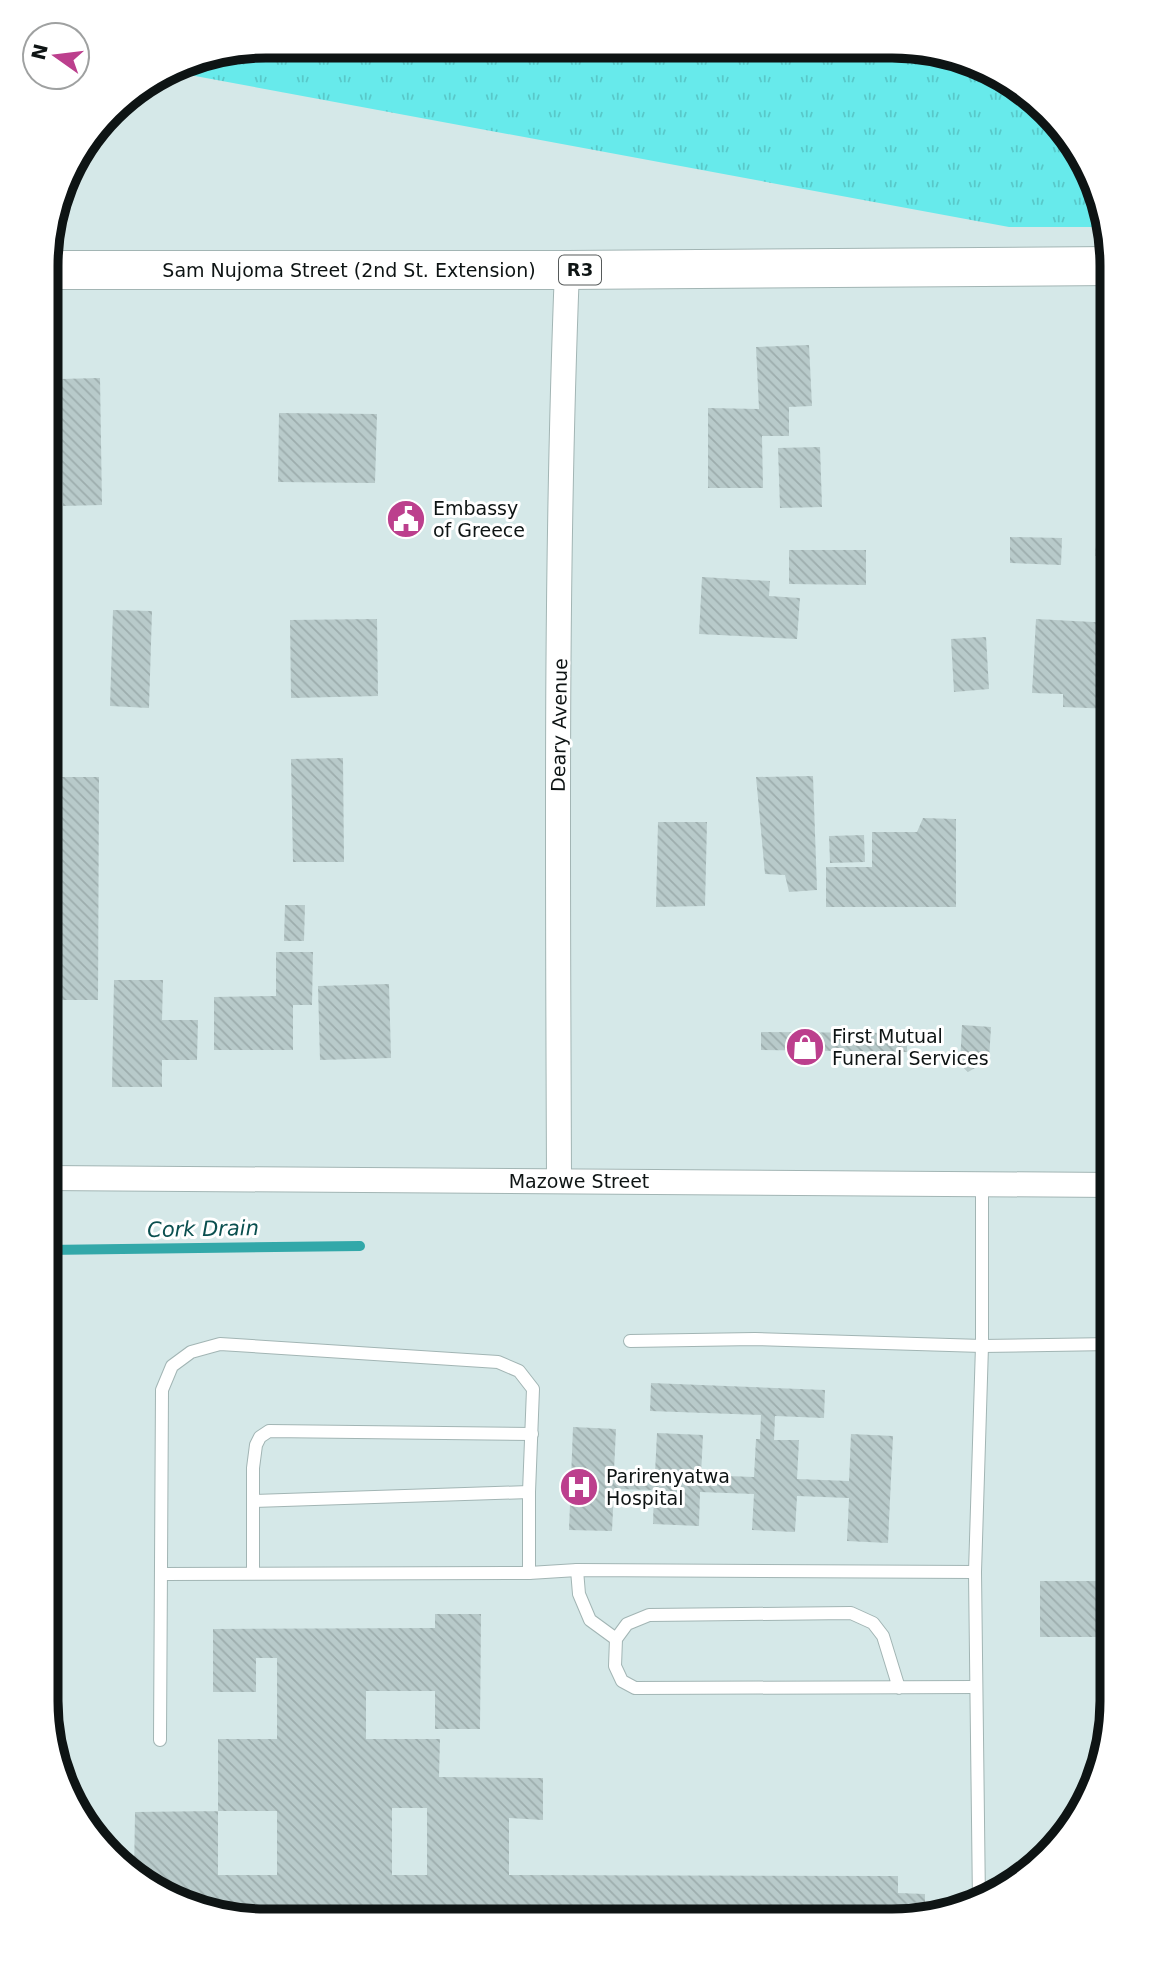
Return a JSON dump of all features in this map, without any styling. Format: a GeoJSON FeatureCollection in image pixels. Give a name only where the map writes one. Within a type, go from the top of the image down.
{"type":"FeatureCollection","features":[{"type":"Feature","properties":{"kind":"highway","name":"Sam Nujoma Street (2nd St. Extension)"},"geometry":{"type":"LineString","coordinates":[[58,270],[1100,266]]}},
{"type":"Feature","properties":{"kind":"street","name":"Deary Avenue"},"geometry":{"type":"LineString","coordinates":[[559,1181],[558,776],[563,369],[567,270]]}},
{"type":"Feature","properties":{"kind":"street","name":"Mazowe Street"},"geometry":{"type":"LineString","coordinates":[[58,1178],[1100,1185]]}},
{"type":"Feature","properties":{"kind":"lane"},"geometry":{"type":"LineString","coordinates":[[979,1890],[975,1572],[982,1346],[982,1185]]}},
{"type":"Feature","properties":{"kind":"lane"},"geometry":{"type":"LineString","coordinates":[[630,1341],[755,1339],[982,1346],[1100,1344]]}},
{"type":"Feature","properties":{"kind":"lane"},"geometry":{"type":"LineString","coordinates":[[160,1740],[162,1390],[172,1366],[191,1352],[220,1344],[498,1362],[519,1371],[533,1389],[529,1492],[530,1573]]}},
{"type":"Feature","properties":{"kind":"lane"},"geometry":{"type":"LineString","coordinates":[[253,1573],[253,1468],[256,1445],[260,1437],[269,1431],[532,1434]]}},
{"type":"Feature","properties":{"kind":"lane"},"geometry":{"type":"LineString","coordinates":[[253,1501],[529,1492]]}},
{"type":"Feature","properties":{"kind":"lane"},"geometry":{"type":"LineString","coordinates":[[161,1574],[530,1573],[577,1570],[975,1572]]}},
{"type":"Feature","properties":{"kind":"lane"},"geometry":{"type":"LineString","coordinates":[[577,1570],[579,1594],[590,1620],[615,1639]]}},
{"type":"Feature","properties":{"kind":"lane"},"geometry":{"type":"LineString","coordinates":[[899,1688],[883,1636],[873,1623],[851,1613],[649,1615],[627,1624],[615,1639],[615,1666],[622,1681],[635,1688],[899,1688],[976,1688]]}},
{"type":"Feature","properties":{"kind":"green space"},"geometry":{"type":"Polygon","coordinates":[[[266,58],[892,58],[946,65],[996,86],[1019,101],[1039,119],[1057,139],[1072,162],[1084,186],[1096,227],[1009,227],[186,74],[212,65],[266,58]]]}},
{"type":"Feature","properties":{"kind":"building"},"geometry":{"type":"Polygon","coordinates":[[[809,345],[812,406],[789,407],[789,436],[762,436],[763,488],[708,488],[708,408],[759,409],[756,347],[809,345]]]}},
{"type":"Feature","properties":{"kind":"building"},"geometry":{"type":"Polygon","coordinates":[[[100,378],[102,505],[63,506],[60,379],[100,378]]]}},
{"type":"Feature","properties":{"kind":"building"},"geometry":{"type":"Polygon","coordinates":[[[279,413],[377,414],[375,483],[278,482],[279,413]]]}},
{"type":"Feature","properties":{"kind":"building"},"geometry":{"type":"Polygon","coordinates":[[[820,447],[822,507],[780,508],[778,448],[820,447]]]}},
{"type":"Feature","properties":{"kind":"building"},"geometry":{"type":"Polygon","coordinates":[[[1099,515],[1100,515],[1100,556],[1095,556],[1099,515]]]}},
{"type":"Feature","properties":{"kind":"building"},"geometry":{"type":"Polygon","coordinates":[[[1010,537],[1062,538],[1061,565],[1010,563],[1010,537]]]}},
{"type":"Feature","properties":{"kind":"building"},"geometry":{"type":"Polygon","coordinates":[[[789,550],[866,550],[866,585],[789,584],[789,550]]]}},
{"type":"Feature","properties":{"kind":"building"},"geometry":{"type":"Polygon","coordinates":[[[702,577],[770,581],[769,596],[800,598],[797,639],[699,634],[702,577]]]}},
{"type":"Feature","properties":{"kind":"building"},"geometry":{"type":"Polygon","coordinates":[[[113,610],[152,611],[149,708],[110,706],[113,610]]]}},
{"type":"Feature","properties":{"kind":"building"},"geometry":{"type":"Polygon","coordinates":[[[377,619],[378,696],[291,698],[290,620],[377,619]]]}},
{"type":"Feature","properties":{"kind":"building"},"geometry":{"type":"Polygon","coordinates":[[[1036,619],[1100,622],[1100,709],[1063,707],[1063,694],[1032,693],[1036,619]]]}},
{"type":"Feature","properties":{"kind":"building"},"geometry":{"type":"Polygon","coordinates":[[[986,637],[989,689],[954,692],[951,639],[986,637]]]}},
{"type":"Feature","properties":{"kind":"building"},"geometry":{"type":"Polygon","coordinates":[[[343,758],[344,862],[293,862],[291,759],[343,758]]]}},
{"type":"Feature","properties":{"kind":"building"},"geometry":{"type":"Polygon","coordinates":[[[813,776],[817,890],[789,892],[785,875],[765,874],[756,777],[813,776]]]}},
{"type":"Feature","properties":{"kind":"building"},"geometry":{"type":"Polygon","coordinates":[[[58,777],[99,777],[98,1000],[58,1000],[58,777]]]}},
{"type":"Feature","properties":{"kind":"building"},"geometry":{"type":"Polygon","coordinates":[[[923,818],[956,819],[956,907],[826,907],[826,867],[872,867],[872,832],[917,832],[923,818]]]}},
{"type":"Feature","properties":{"kind":"building"},"geometry":{"type":"Polygon","coordinates":[[[658,822],[707,822],[705,906],[656,907],[658,822]]]}},
{"type":"Feature","properties":{"kind":"building"},"geometry":{"type":"Polygon","coordinates":[[[864,835],[865,862],[830,863],[829,836],[864,835]]]}},
{"type":"Feature","properties":{"kind":"building"},"geometry":{"type":"Polygon","coordinates":[[[285,905],[305,905],[304,941],[284,941],[285,905]]]}},
{"type":"Feature","properties":{"kind":"building"},"geometry":{"type":"Polygon","coordinates":[[[276,952],[313,952],[312,1005],[293,1005],[293,1050],[214,1050],[214,997],[276,996],[276,952]]]}},
{"type":"Feature","properties":{"kind":"building"},"geometry":{"type":"Polygon","coordinates":[[[114,980],[163,980],[162,1020],[198,1020],[197,1060],[162,1060],[162,1087],[112,1087],[114,980]]]}},
{"type":"Feature","properties":{"kind":"building"},"geometry":{"type":"Polygon","coordinates":[[[389,984],[391,1058],[320,1060],[318,986],[389,984]]]}},
{"type":"Feature","properties":{"kind":"building"},"geometry":{"type":"Polygon","coordinates":[[[962,1025],[991,1027],[989,1060],[968,1072],[960,1064],[962,1025]]]}},
{"type":"Feature","properties":{"kind":"building"},"geometry":{"type":"Polygon","coordinates":[[[761,1032],[907,1033],[907,1052],[761,1050],[761,1032]]]}},
{"type":"Feature","properties":{"kind":"building"},"geometry":{"type":"Polygon","coordinates":[[[651,1383],[825,1390],[824,1418],[775,1416],[774,1440],[799,1440],[797,1479],[849,1481],[851,1434],[893,1436],[888,1543],[847,1541],[849,1498],[797,1496],[795,1532],[752,1530],[754,1494],[700,1492],[699,1526],[653,1524],[654,1490],[614,1489],[612,1531],[569,1530],[573,1427],[616,1429],[614,1471],[655,1473],[657,1433],[703,1435],[701,1475],[754,1477],[756,1439],[760,1439],[761,1415],[650,1411],[651,1383]]]}},
{"type":"Feature","properties":{"kind":"building"},"geometry":{"type":"Polygon","coordinates":[[[1040,1581],[1100,1581],[1100,1637],[1040,1637],[1040,1581]]]}},
{"type":"Feature","properties":{"kind":"building"},"geometry":{"type":"Polygon","coordinates":[[[435,1614],[481,1614],[480,1729],[435,1729],[435,1691],[366,1691],[366,1739],[440,1739],[439,1777],[543,1778],[543,1820],[509,1818],[509,1875],[898,1876],[898,1893],[925,1894],[925,1906],[905,1909],[266,1909],[212,1902],[186,1893],[162,1881],[134,1862],[135,1812],[218,1811],[218,1739],[277,1739],[277,1658],[256,1658],[256,1692],[213,1692],[213,1629],[435,1628],[435,1614]],[[392,1808],[392,1875],[427,1875],[427,1808],[392,1808]],[[218,1811],[218,1875],[277,1875],[277,1811],[218,1811]]]}},
{"type":"Feature","properties":{"kind":"waterway","name":"Cork Drain"},"geometry":{"type":"LineString","coordinates":[[58,1250],[360,1246]]}},
{"type":"Feature","properties":{"kind":"place","name":"Embassy of Greece"},"geometry":{"type":"Point","coordinates":[406,519]}},
{"type":"Feature","properties":{"kind":"place","name":"First Mutual Funeral Services"},"geometry":{"type":"Point","coordinates":[805,1047]}},
{"type":"Feature","properties":{"kind":"place","name":"Parirenyatwa Hospital"},"geometry":{"type":"Point","coordinates":[579,1487]}}]}
